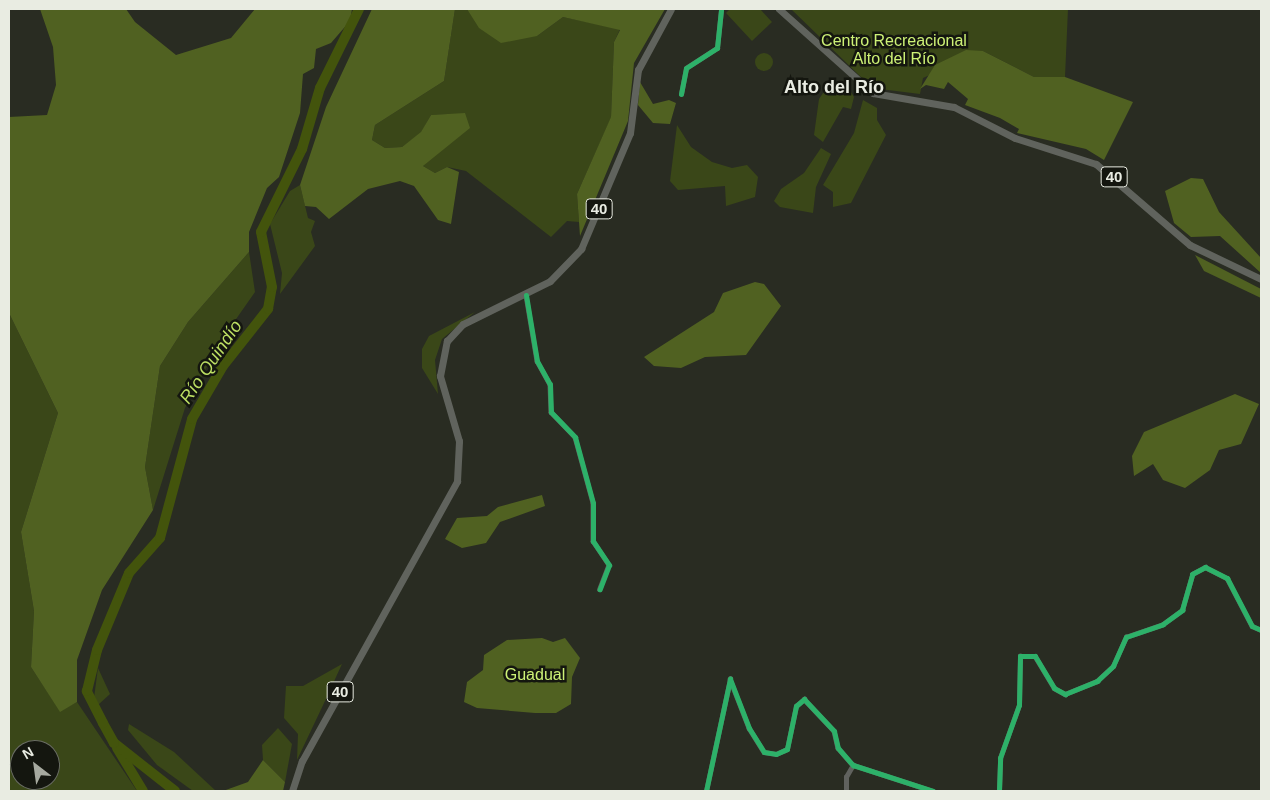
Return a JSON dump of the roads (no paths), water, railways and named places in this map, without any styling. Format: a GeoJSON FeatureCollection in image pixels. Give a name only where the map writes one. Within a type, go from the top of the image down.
{"type":"FeatureCollection","features":[{"type":"Feature","properties":{"kind":"main road","name":"40"},"geometry":{"type":"LineString","coordinates":[[292,791],[302,761],[457,481],[461,452],[440,376],[443,350],[452,334],[470,320],[526,295],[558,275],[589,236],[630,133],[638,70],[671,9]]}},
{"type":"Feature","properties":{"kind":"main road","name":"40"},"geometry":{"type":"LineString","coordinates":[[780,9],[794,24],[874,93],[954,107],[1015,138],[1096,164],[1190,245],[1261,279]]}},
{"type":"Feature","properties":{"kind":"street"},"geometry":{"type":"LineString","coordinates":[[681,94],[686,68],[717,48],[720,9]]}},
{"type":"Feature","properties":{"kind":"street"},"geometry":{"type":"LineString","coordinates":[[526,295],[537,361],[550,384],[551,412],[575,437],[593,504],[594,541],[609,565],[600,589]]}},
{"type":"Feature","properties":{"kind":"street"},"geometry":{"type":"LineString","coordinates":[[999,791],[1000,758],[1019,705],[1020,656],[1035,656],[1054,688],[1065,694],[1097,681],[1113,666],[1126,637],[1163,624],[1182,610],[1192,574],[1205,567],[1227,578],[1252,626],[1261,630]]}},
{"type":"Feature","properties":{"kind":"street"},"geometry":{"type":"LineString","coordinates":[[706,791],[730,679],[760,750],[776,754],[787,749],[796,706],[804,699],[834,732],[838,748],[853,765],[932,791]]}},
{"type":"Feature","properties":{"kind":"street"},"geometry":{"type":"LineString","coordinates":[[846,791],[846,777],[853,765]]}},
{"type":"Feature","properties":{"kind":"waterway","name":"Río Quindío"},"geometry":{"type":"LineString","coordinates":[[175,791],[114,743],[87,691],[97,650],[129,573],[160,538],[192,419],[223,366],[268,309],[272,287],[261,232],[302,149],[320,88],[359,9]]}},
{"type":"Feature","properties":{"kind":"waterway"},"geometry":{"type":"LineString","coordinates":[[117,748],[143,791]]}},
{"type":"Feature","properties":{"kind":"district","name":"Alto del Río"},"geometry":{"type":"Point","coordinates":[834,87]}},
{"type":"Feature","properties":{"kind":"park label","name":"Centro Recreacional Alto del Río"},"geometry":{"type":"Point","coordinates":[894,50]}},
{"type":"Feature","properties":{"kind":"park label","name":"Guadual"},"geometry":{"type":"Point","coordinates":[535,675]}}]}
